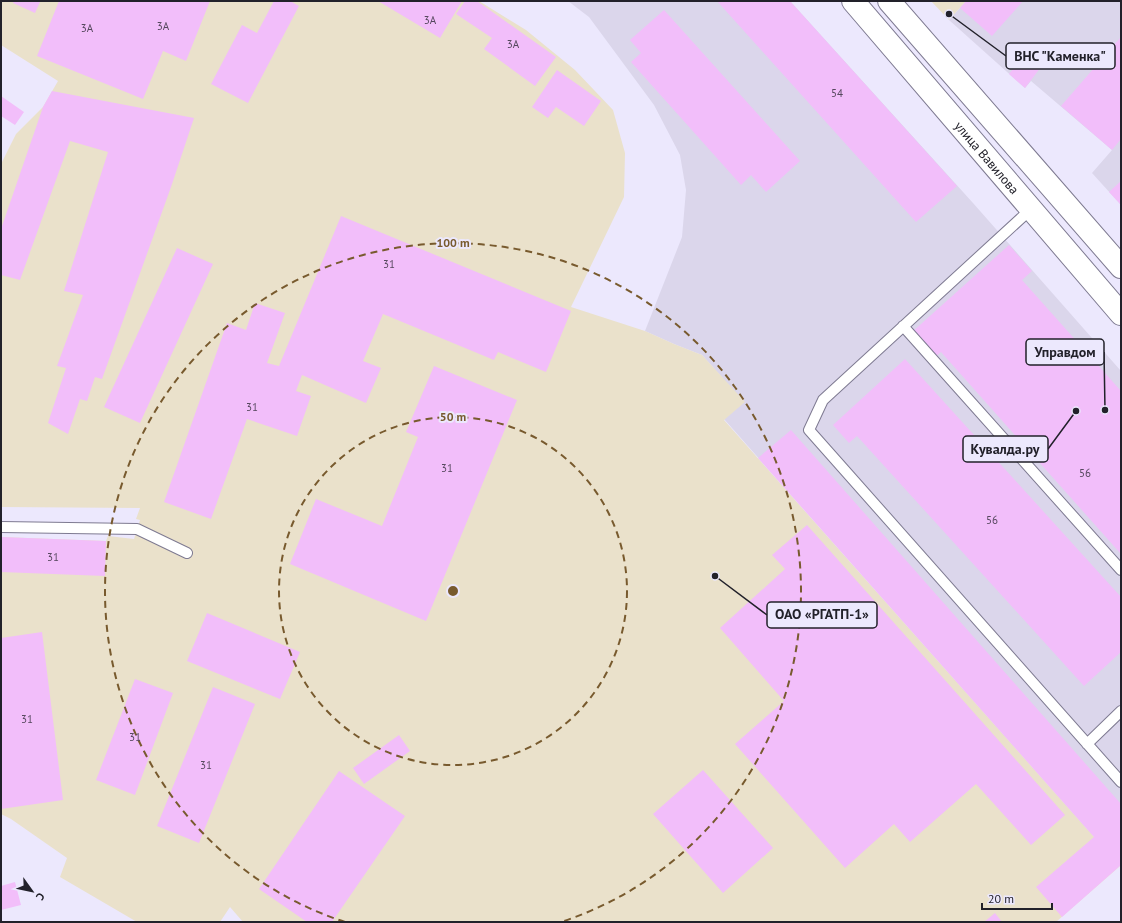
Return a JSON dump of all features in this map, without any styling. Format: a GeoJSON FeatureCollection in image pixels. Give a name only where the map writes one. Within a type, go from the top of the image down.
{"type":"FeatureCollection","features":[{"type":"Feature","properties":{"kind":"main road","name":"улица Вавилова"},"geometry":{"type":"LineString","coordinates":[[853,1],[1121,314]]}},
{"type":"Feature","properties":{"kind":"main road"},"geometry":{"type":"LineString","coordinates":[[889,1],[1121,268]]}},
{"type":"Feature","properties":{"kind":"lane"},"geometry":{"type":"LineString","coordinates":[[1031,209],[823,400],[809,430],[1121,782]]}},
{"type":"Feature","properties":{"kind":"lane"},"geometry":{"type":"LineString","coordinates":[[903,326],[1121,570]]}},
{"type":"Feature","properties":{"kind":"lane"},"geometry":{"type":"LineString","coordinates":[[1,527],[137,529],[186,553]]}},
{"type":"Feature","properties":{"kind":"lane"},"geometry":{"type":"LineString","coordinates":[[1087,744],[1121,711]]}},
{"type":"Feature","properties":{"kind":"shaded area"},"geometry":{"type":"Polygon","coordinates":[[[1,1],[479,1],[526,30],[575,70],[613,110],[625,153],[624,197],[571,307],[645,331],[702,355],[745,402],[724,420],[1120,866],[1056,922],[243,922],[230,907],[220,922],[137,922],[60,877],[67,858],[11,819],[1,814],[1,537],[106,541],[108,536],[134,539],[140,520],[136,519],[140,508],[1,507],[1,164],[16,134],[43,107],[58,81],[1,45],[1,1]]]}},
{"type":"Feature","properties":{"kind":"shaded area"},"geometry":{"type":"Polygon","coordinates":[[[568,1],[790,1],[973,203],[1121,371],[1120,866],[724,419],[744,402],[702,355],[645,331],[682,237],[686,190],[680,155],[654,105],[589,17],[568,1]]]}},
{"type":"Feature","properties":{"kind":"shaded area"},"geometry":{"type":"Polygon","coordinates":[[[931,1],[966,1],[949,20],[931,1]]]}},
{"type":"Feature","properties":{"kind":"shaded area"},"geometry":{"type":"Polygon","coordinates":[[[966,1],[1121,1],[1121,205],[1092,173],[1112,150],[1031,81],[1025,88],[949,20],[966,1]]]}},
{"type":"Feature","properties":{"kind":"building"},"geometry":{"type":"Polygon","coordinates":[[[14,1],[40,2],[35,13],[13,3],[14,1]]]}},
{"type":"Feature","properties":{"kind":"building"},"geometry":{"type":"Polygon","coordinates":[[[59,1],[210,1],[186,61],[163,51],[143,99],[37,56],[59,1]]]}},
{"type":"Feature","properties":{"kind":"building"},"geometry":{"type":"Polygon","coordinates":[[[274,1],[290,1],[299,6],[248,103],[211,84],[242,25],[257,33],[274,1]]]}},
{"type":"Feature","properties":{"kind":"building"},"geometry":{"type":"Polygon","coordinates":[[[378,1],[462,1],[440,38],[378,1]]]}},
{"type":"Feature","properties":{"kind":"building"},"geometry":{"type":"Polygon","coordinates":[[[465,1],[477,1],[556,57],[535,86],[484,49],[492,38],[456,14],[465,1]]]}},
{"type":"Feature","properties":{"kind":"building"},"geometry":{"type":"Polygon","coordinates":[[[717,1],[790,1],[957,186],[916,222],[717,1]]]}},
{"type":"Feature","properties":{"kind":"building"},"geometry":{"type":"Polygon","coordinates":[[[966,1],[1023,1],[992,36],[960,8],[966,1]]]}},
{"type":"Feature","properties":{"kind":"building"},"geometry":{"type":"Polygon","coordinates":[[[664,10],[800,161],[766,192],[751,175],[741,185],[631,62],[641,53],[630,40],[664,10]]]}},
{"type":"Feature","properties":{"kind":"building"},"geometry":{"type":"Polygon","coordinates":[[[1121,37],[1121,139],[1112,150],[1061,106],[1121,37]]]}},
{"type":"Feature","properties":{"kind":"building"},"geometry":{"type":"Polygon","coordinates":[[[1025,54],[1041,67],[1025,88],[1009,74],[1025,54]]]}},
{"type":"Feature","properties":{"kind":"building"},"geometry":{"type":"Polygon","coordinates":[[[557,70],[601,101],[584,126],[556,107],[548,118],[532,107],[557,70]]]}},
{"type":"Feature","properties":{"kind":"building"},"geometry":{"type":"Polygon","coordinates":[[[52,91],[194,118],[171,187],[102,379],[95,377],[87,401],[80,399],[68,434],[48,423],[66,368],[57,366],[83,295],[64,291],[108,152],[70,141],[20,280],[1,275],[1,229],[43,107],[52,91]]]}},
{"type":"Feature","properties":{"kind":"building"},"geometry":{"type":"Polygon","coordinates":[[[1,96],[24,112],[15,125],[1,116],[1,96]]]}},
{"type":"Feature","properties":{"kind":"building"},"geometry":{"type":"Polygon","coordinates":[[[1121,181],[1121,205],[1109,192],[1121,181]]]}},
{"type":"Feature","properties":{"kind":"building"},"geometry":{"type":"Polygon","coordinates":[[[341,216],[571,311],[546,372],[498,352],[494,360],[383,314],[363,361],[381,368],[366,403],[302,375],[296,391],[311,396],[297,436],[247,419],[211,519],[164,502],[227,323],[246,330],[255,303],[285,313],[267,363],[279,366],[341,216]]]}},
{"type":"Feature","properties":{"kind":"building"},"geometry":{"type":"Polygon","coordinates":[[[1009,245],[1032,271],[1022,280],[1121,391],[1121,554],[941,352],[934,358],[911,333],[1009,245]]]}},
{"type":"Feature","properties":{"kind":"building"},"geometry":{"type":"Polygon","coordinates":[[[177,248],[213,264],[140,423],[104,407],[177,248]]]}},
{"type":"Feature","properties":{"kind":"building"},"geometry":{"type":"Polygon","coordinates":[[[905,359],[1121,597],[1121,652],[1084,686],[857,436],[849,443],[833,425],[905,359]]]}},
{"type":"Feature","properties":{"kind":"building"},"geometry":{"type":"Polygon","coordinates":[[[434,366],[517,400],[426,621],[290,564],[316,499],[382,526],[418,437],[406,432],[434,366]]]}},
{"type":"Feature","properties":{"kind":"building"},"geometry":{"type":"Polygon","coordinates":[[[791,430],[1121,804],[1121,865],[1062,917],[1036,887],[1094,837],[758,458],[791,430]]]}},
{"type":"Feature","properties":{"kind":"building"},"geometry":{"type":"Polygon","coordinates":[[[807,525],[1065,815],[1031,845],[976,784],[910,842],[894,824],[845,868],[735,744],[784,701],[720,628],[785,569],[772,555],[807,525]]]}},
{"type":"Feature","properties":{"kind":"building"},"geometry":{"type":"Polygon","coordinates":[[[1,537],[106,541],[105,576],[1,572],[1,537]]]}},
{"type":"Feature","properties":{"kind":"building"},"geometry":{"type":"Polygon","coordinates":[[[207,613],[300,652],[280,699],[187,661],[207,613]]]}},
{"type":"Feature","properties":{"kind":"building"},"geometry":{"type":"Polygon","coordinates":[[[42,632],[63,800],[1,809],[1,638],[42,632]]]}},
{"type":"Feature","properties":{"kind":"building"},"geometry":{"type":"Polygon","coordinates":[[[135,679],[173,693],[135,795],[96,780],[135,679]]]}},
{"type":"Feature","properties":{"kind":"building"},"geometry":{"type":"Polygon","coordinates":[[[213,687],[255,704],[199,843],[157,826],[213,687]]]}},
{"type":"Feature","properties":{"kind":"building"},"geometry":{"type":"Polygon","coordinates":[[[399,735],[410,751],[364,784],[353,768],[399,735]]]}},
{"type":"Feature","properties":{"kind":"building"},"geometry":{"type":"Polygon","coordinates":[[[703,770],[773,848],[723,893],[653,814],[703,770]]]}},
{"type":"Feature","properties":{"kind":"building"},"geometry":{"type":"Polygon","coordinates":[[[339,771],[405,816],[332,922],[307,922],[259,889],[339,771]]]}},
{"type":"Feature","properties":{"kind":"building"},"geometry":{"type":"Polygon","coordinates":[[[15,882],[21,905],[1,910],[1,886],[15,882]]]}},
{"type":"Feature","properties":{"kind":"building"},"geometry":{"type":"Polygon","coordinates":[[[995,913],[1002,922],[984,922],[995,913]]]}},
{"type":"Feature","properties":{"kind":"place","name":"ВНС \"Каменка\""},"geometry":{"type":"Point","coordinates":[949,14]}},
{"type":"Feature","properties":{"kind":"place","name":"Управдом"},"geometry":{"type":"Point","coordinates":[1105,410]}},
{"type":"Feature","properties":{"kind":"place","name":"Кувалда.ру"},"geometry":{"type":"Point","coordinates":[1076,411]}},
{"type":"Feature","properties":{"kind":"place","name":"ОАО «РГАТП-1»"},"geometry":{"type":"Point","coordinates":[715,576]}}]}
